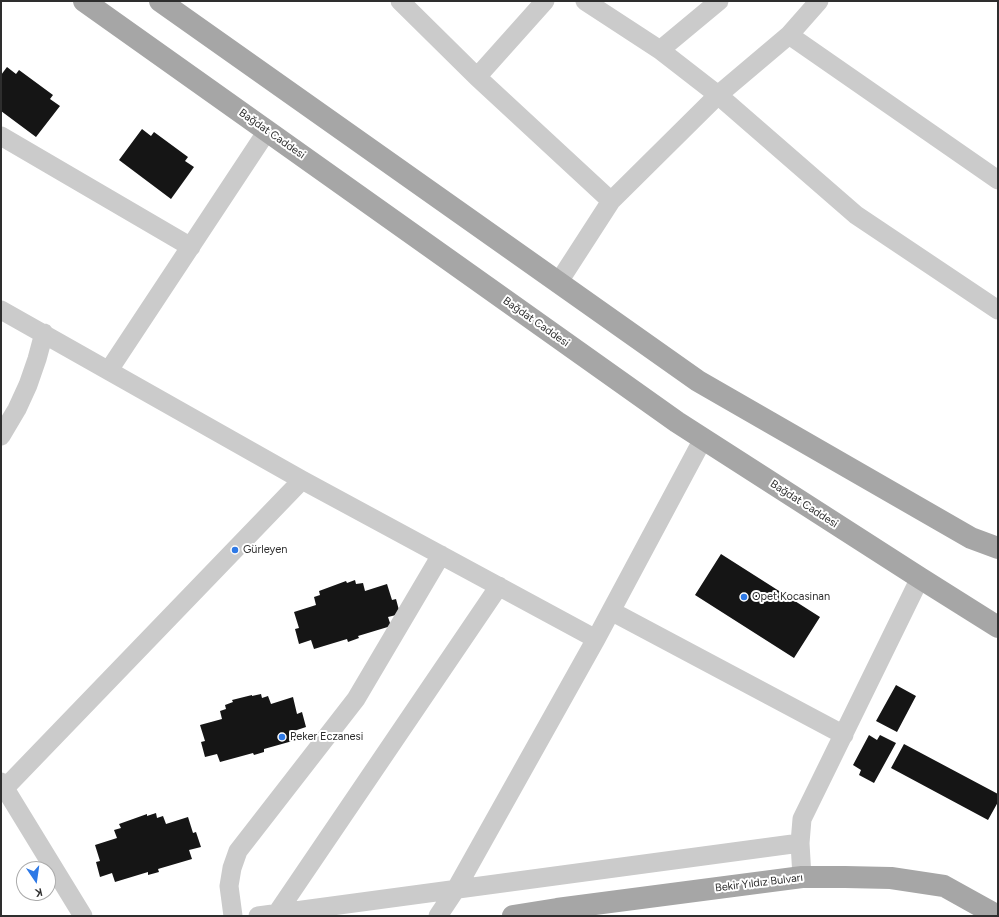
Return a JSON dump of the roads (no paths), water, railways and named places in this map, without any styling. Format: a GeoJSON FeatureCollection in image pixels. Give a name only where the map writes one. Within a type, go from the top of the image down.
{"type":"FeatureCollection","features":[{"type":"Feature","properties":{"kind":"main road","name":"Bağdat Caddesi"},"geometry":{"type":"LineString","coordinates":[[84,1],[676,422],[998,627]]}},
{"type":"Feature","properties":{"kind":"main road"},"geometry":{"type":"LineString","coordinates":[[160,1],[698,381],[971,538],[998,548]]}},
{"type":"Feature","properties":{"kind":"main road"},"geometry":{"type":"LineString","coordinates":[[971,538],[998,538]]}},
{"type":"Feature","properties":{"kind":"main road","name":"Bekir Yıldız Bulvarı"},"geometry":{"type":"LineString","coordinates":[[513,916],[557,909],[802,878],[891,878],[944,886],[998,916]]}},
{"type":"Feature","properties":{"kind":"street"},"geometry":{"type":"LineString","coordinates":[[400,1],[477,76],[611,201]]}},
{"type":"Feature","properties":{"kind":"street"},"geometry":{"type":"LineString","coordinates":[[477,76],[545,1]]}},
{"type":"Feature","properties":{"kind":"street"},"geometry":{"type":"LineString","coordinates":[[585,1],[660,50],[718,95],[856,215],[998,310]]}},
{"type":"Feature","properties":{"kind":"street"},"geometry":{"type":"LineString","coordinates":[[660,50],[719,1]]}},
{"type":"Feature","properties":{"kind":"street"},"geometry":{"type":"LineString","coordinates":[[558,283],[611,201],[718,95],[789,35],[819,1]]}},
{"type":"Feature","properties":{"kind":"street"},"geometry":{"type":"LineString","coordinates":[[789,35],[998,180]]}},
{"type":"Feature","properties":{"kind":"street"},"geometry":{"type":"LineString","coordinates":[[109,370],[267,131]]}},
{"type":"Feature","properties":{"kind":"street"},"geometry":{"type":"LineString","coordinates":[[1,136],[191,247]]}},
{"type":"Feature","properties":{"kind":"street"},"geometry":{"type":"LineString","coordinates":[[1,310],[302,480],[596,639]]}},
{"type":"Feature","properties":{"kind":"street"},"geometry":{"type":"LineString","coordinates":[[1,436],[17,409],[28,384],[44,333]]}},
{"type":"Feature","properties":{"kind":"street"},"geometry":{"type":"LineString","coordinates":[[438,916],[456,889],[596,639],[703,439]]}},
{"type":"Feature","properties":{"kind":"street"},"geometry":{"type":"LineString","coordinates":[[82,916],[2,786],[302,480]]}},
{"type":"Feature","properties":{"kind":"street"},"geometry":{"type":"LineString","coordinates":[[233,916],[229,886],[232,868],[238,851],[356,699],[441,555]]}},
{"type":"Feature","properties":{"kind":"street"},"geometry":{"type":"LineString","coordinates":[[802,878],[800,843],[802,819],[920,578]]}},
{"type":"Feature","properties":{"kind":"street"},"geometry":{"type":"LineString","coordinates":[[277,913],[499,586]]}},
{"type":"Feature","properties":{"kind":"street"},"geometry":{"type":"LineString","coordinates":[[611,611],[844,735]]}},
{"type":"Feature","properties":{"kind":"street"},"geometry":{"type":"LineString","coordinates":[[258,916],[800,843]]}},
{"type":"Feature","properties":{"kind":"place","name":"Gürleyen"},"geometry":{"type":"Point","coordinates":[235,550]}},
{"type":"Feature","properties":{"kind":"place","name":"Opet Kocasinan"},"geometry":{"type":"Point","coordinates":[744,597]}},
{"type":"Feature","properties":{"kind":"place","name":"Peker Eczanesi"},"geometry":{"type":"Point","coordinates":[282,737]}}]}
